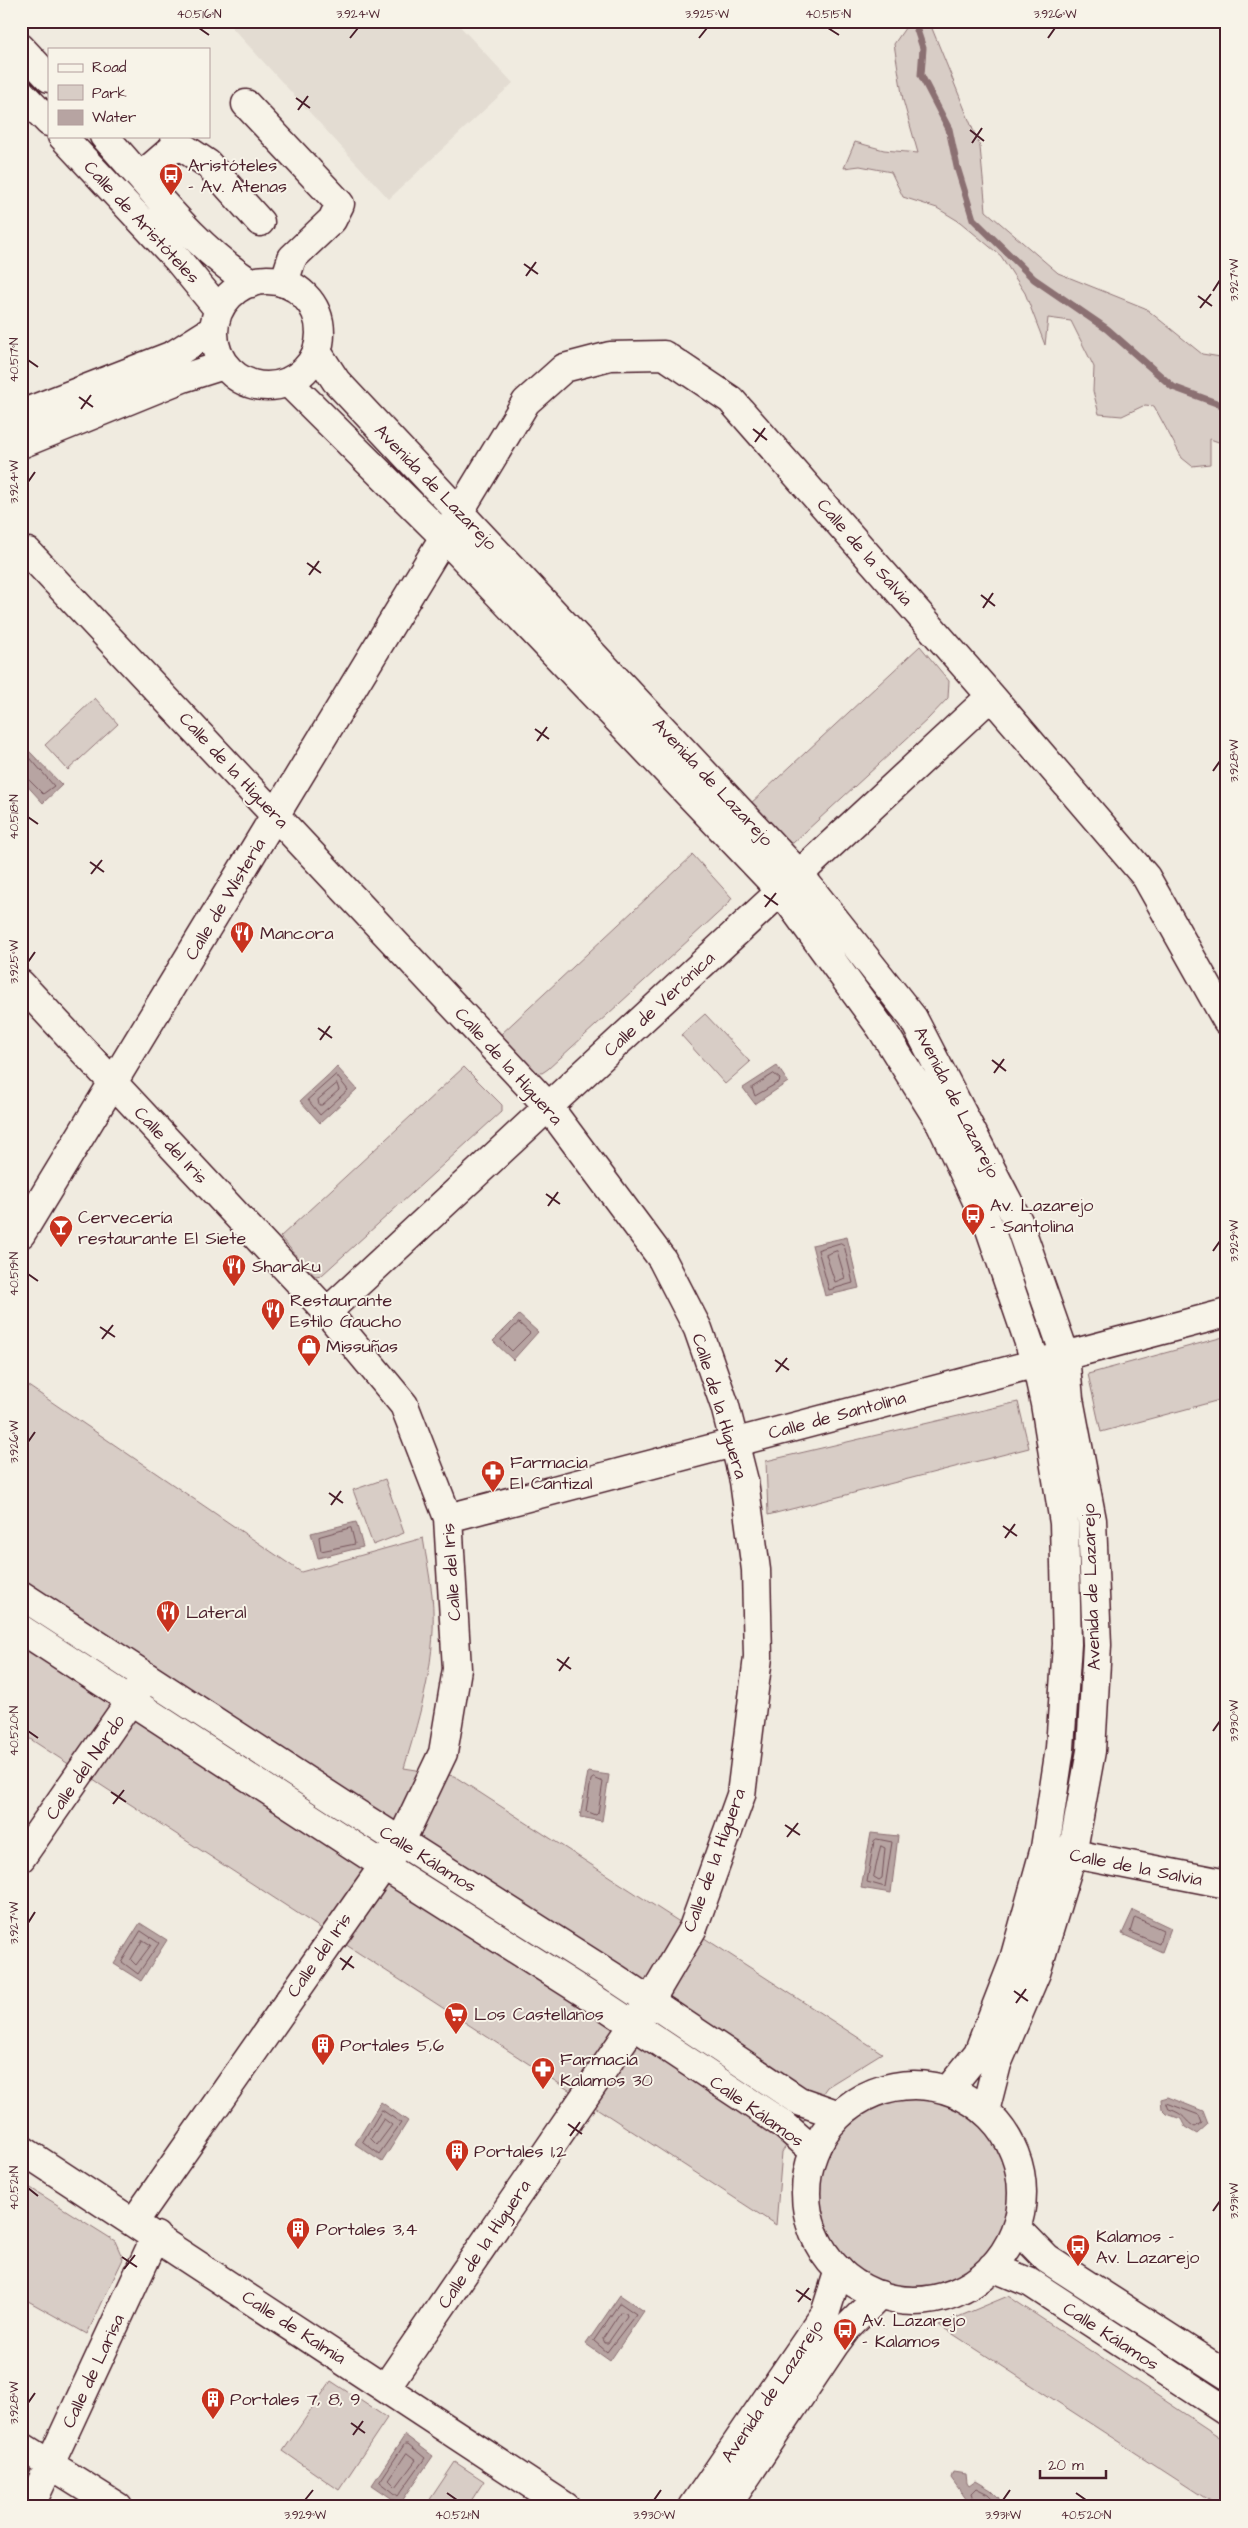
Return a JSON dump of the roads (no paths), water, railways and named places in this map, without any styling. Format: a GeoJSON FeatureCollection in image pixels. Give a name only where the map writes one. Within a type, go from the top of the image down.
{"type":"FeatureCollection","features":[{"type":"Feature","properties":{"kind":"street"},"geometry":{"type":"LineString","coordinates":[[21,48],[48,77]]}},
{"type":"Feature","properties":{"kind":"street"},"geometry":{"type":"LineString","coordinates":[[21,93],[48,121]]}},
{"type":"Feature","properties":{"kind":"street"},"geometry":{"type":"LineString","coordinates":[[246,104],[340,204],[332,220],[292,258],[284,283]]}},
{"type":"Feature","properties":{"kind":"street","name":"Calle de Aristóteles"},"geometry":{"type":"LineString","coordinates":[[64,138],[178,260],[216,319]]}},
{"type":"Feature","properties":{"kind":"street","name":"Calle de Aristóteles"},"geometry":{"type":"LineString","coordinates":[[106,138],[199,240],[232,271],[251,283]]}},
{"type":"Feature","properties":{"kind":"street"},"geometry":{"type":"LineString","coordinates":[[141,176],[176,140],[208,164],[260,222]]}},
{"type":"Feature","properties":{"kind":"street"},"geometry":{"type":"LineString","coordinates":[[21,414],[172,355],[216,319],[232,293],[251,283],[273,280],[284,283],[299,291],[310,303],[318,318],[320,335],[316,352],[310,364],[288,382],[271,386],[253,384],[237,377],[224,365],[215,348],[216,319]]}},
{"type":"Feature","properties":{"kind":"street","name":"Avenida de Lazarejo"},"geometry":{"type":"LineString","coordinates":[[316,352],[336,382],[459,510],[913,1018],[1018,1221],[1065,1355],[1069,1399],[1092,1520],[1097,1645],[1091,1751],[1072,1855],[1036,1973],[997,2064],[985,2111]]}},
{"type":"Feature","properties":{"kind":"street","name":"Calle de la Salvia"},"geometry":{"type":"LineString","coordinates":[[444,537],[526,402],[564,368],[610,356],[664,355],[731,400],[991,696],[1146,877],[1227,1021]]}},
{"type":"Feature","properties":{"kind":"street"},"geometry":{"type":"LineString","coordinates":[[21,444],[183,378],[224,365]]}},
{"type":"Feature","properties":{"kind":"street","name":"Avenida de Lazarejo"},"geometry":{"type":"LineString","coordinates":[[288,382],[790,882],[941,1124],[990,1229],[1036,1363],[1064,1523],[1067,1644],[1060,1748],[1045,1848],[1013,1964],[978,2053],[948,2090]]}},
{"type":"Feature","properties":{"kind":"street","name":"Calle de Wisteria"},"geometry":{"type":"LineString","coordinates":[[21,1234],[444,537]]}},
{"type":"Feature","properties":{"kind":"street","name":"Calle de la Higuera"},"geometry":{"type":"LineString","coordinates":[[21,559],[28,552],[276,814],[548,1106],[662,1259],[698,1328],[735,1442],[744,1481],[756,1570],[758,1657],[740,1795],[692,1928],[650,2001],[386,2387]]}},
{"type":"Feature","properties":{"kind":"street","name":"Calle de Verónica"},"geometry":{"type":"LineString","coordinates":[[327,1312],[991,696]]}},
{"type":"Feature","properties":{"kind":"street","name":"Calle del Iris"},"geometry":{"type":"LineString","coordinates":[[21,984],[327,1312],[404,1405],[448,1518],[457,1669],[443,1753],[401,1841],[383,1865],[145,2229]]}},
{"type":"Feature","properties":{"kind":"street","name":"Calle de Santolina"},"geometry":{"type":"LineString","coordinates":[[448,1518],[1227,1313]]}},
{"type":"Feature","properties":{"kind":"street","name":"Calle Kálamos"},"geometry":{"type":"LineString","coordinates":[[21,1595],[148,1675],[650,2001],[799,2101],[839,2114]]}},
{"type":"Feature","properties":{"kind":"street","name":"Calle Kálamos"},"geometry":{"type":"LineString","coordinates":[[21,1629],[784,2125],[814,2151]]}},
{"type":"Feature","properties":{"kind":"street","name":"Calle del Nardo"},"geometry":{"type":"LineString","coordinates":[[21,1858],[132,1701],[148,1675]]}},
{"type":"Feature","properties":{"kind":"street","name":"Calle de la Salvia"},"geometry":{"type":"LineString","coordinates":[[1045,1848],[1072,1855],[1227,1884]]}},
{"type":"Feature","properties":{"kind":"street"},"geometry":{"type":"LineString","coordinates":[[919,2084],[948,2090],[967,2099],[985,2111],[1002,2130],[1015,2152],[1021,2177],[1022,2203],[1017,2228],[1007,2249],[992,2268],[974,2283],[944,2296],[928,2300],[904,2300],[880,2295],[858,2285],[839,2270],[823,2250],[812,2227],[806,2202],[807,2176],[814,2151],[824,2132],[839,2114],[863,2097],[890,2087],[919,2084]]}},
{"type":"Feature","properties":{"kind":"street","name":"Calle de Kalmia"},"geometry":{"type":"LineString","coordinates":[[21,2149],[566,2507]]}},
{"type":"Feature","properties":{"kind":"street","name":"Calle Kálamos"},"geometry":{"type":"LineString","coordinates":[[1017,2228],[1047,2259],[1227,2375]]}},
{"type":"Feature","properties":{"kind":"street","name":"Calle de Larisa"},"geometry":{"type":"LineString","coordinates":[[30,2507],[50,2463],[145,2229]]}},
{"type":"Feature","properties":{"kind":"street","name":"Calle Kálamos"},"geometry":{"type":"LineString","coordinates":[[992,2268],[1031,2283],[1227,2411]]}},
{"type":"Feature","properties":{"kind":"street","name":"Avenida de Lazarejo"},"geometry":{"type":"LineString","coordinates":[[693,2507],[825,2314],[839,2270]]}},
{"type":"Feature","properties":{"kind":"street","name":"Avenida de Lazarejo"},"geometry":{"type":"LineString","coordinates":[[733,2504],[835,2344],[847,2328],[880,2295]]}},
{"type":"Feature","properties":{"kind":"street"},"geometry":{"type":"LineString","coordinates":[[21,2446],[118,2507]]}},
{"type":"Feature","properties":{"kind":"water"},"geometry":{"type":"Polygon","coordinates":[[[29,751],[62,785],[43,803],[21,779],[21,758],[29,751]]]}},
{"type":"Feature","properties":{"kind":"water"},"geometry":{"type":"Polygon","coordinates":[[[777,1066],[788,1082],[755,1104],[743,1088],[777,1066]]]}},
{"type":"Feature","properties":{"kind":"water"},"geometry":{"type":"Polygon","coordinates":[[[337,1067],[357,1089],[320,1123],[300,1101],[337,1067]]]}},
{"type":"Feature","properties":{"kind":"water"},"geometry":{"type":"Polygon","coordinates":[[[847,1237],[859,1288],[825,1296],[812,1245],[847,1237]]]}},
{"type":"Feature","properties":{"kind":"water"},"geometry":{"type":"Polygon","coordinates":[[[519,1315],[538,1332],[513,1360],[493,1341],[519,1315]]]}},
{"type":"Feature","properties":{"kind":"water"},"geometry":{"type":"Polygon","coordinates":[[[356,1522],[363,1547],[318,1558],[311,1533],[356,1522]]]}},
{"type":"Feature","properties":{"kind":"water"},"geometry":{"type":"Polygon","coordinates":[[[588,1772],[609,1775],[602,1821],[580,1817],[588,1772]]]}},
{"type":"Feature","properties":{"kind":"water"},"geometry":{"type":"Polygon","coordinates":[[[871,1833],[898,1836],[891,1893],[861,1888],[871,1833]]]}},
{"type":"Feature","properties":{"kind":"water"},"geometry":{"type":"Polygon","coordinates":[[[1133,1910],[1171,1928],[1162,1952],[1122,1934],[1133,1910]]]}},
{"type":"Feature","properties":{"kind":"water"},"geometry":{"type":"Polygon","coordinates":[[[140,1923],[167,1940],[141,1981],[114,1964],[140,1923]]]}},
{"type":"Feature","properties":{"kind":"water"},"geometry":{"type":"Polygon","coordinates":[[[1168,2097],[1203,2111],[1208,2124],[1197,2134],[1185,2127],[1181,2119],[1167,2114],[1162,2109],[1161,2099],[1168,2097]]]}},
{"type":"Feature","properties":{"kind":"water"},"geometry":{"type":"Polygon","coordinates":[[[381,2102],[408,2121],[382,2162],[355,2144],[381,2102]]]}},
{"type":"Feature","properties":{"kind":"water"},"geometry":{"type":"Polygon","coordinates":[[[620,2295],[644,2311],[610,2361],[586,2344],[620,2295]]]}},
{"type":"Feature","properties":{"kind":"water"},"geometry":{"type":"Polygon","coordinates":[[[405,2435],[433,2456],[400,2504],[372,2485],[405,2435]]]}},
{"type":"Feature","properties":{"kind":"water"},"geometry":{"type":"Polygon","coordinates":[[[953,2472],[966,2474],[969,2486],[976,2481],[991,2490],[999,2498],[999,2504],[996,2507],[972,2507],[951,2478],[953,2472]]]}},
{"type":"Feature","properties":{"kind":"waterway"},"geometry":{"type":"LineString","coordinates":[[914,21],[923,48],[921,75],[949,129],[957,167],[973,219],[1034,279],[1107,329],[1173,387],[1227,407]]}},
{"type":"Feature","properties":{"kind":"place","name":"Aristóteles - Av. Atenas"},"geometry":{"type":"Point","coordinates":[171,196]}},
{"type":"Feature","properties":{"kind":"place","name":"Mancora"},"geometry":{"type":"Point","coordinates":[242,954]}},
{"type":"Feature","properties":{"kind":"place","name":"Av. Lazarejo - Santolina"},"geometry":{"type":"Point","coordinates":[973,1236]}},
{"type":"Feature","properties":{"kind":"place","name":"Cervecería restaurante El Siete"},"geometry":{"type":"Point","coordinates":[61,1248]}},
{"type":"Feature","properties":{"kind":"place","name":"Sharaku"},"geometry":{"type":"Point","coordinates":[234,1287]}},
{"type":"Feature","properties":{"kind":"place","name":"Restaurante Estilo Gaucho"},"geometry":{"type":"Point","coordinates":[273,1331]}},
{"type":"Feature","properties":{"kind":"place","name":"Missuñas"},"geometry":{"type":"Point","coordinates":[309,1367]}},
{"type":"Feature","properties":{"kind":"place","name":"Farmacia El Cantizal"},"geometry":{"type":"Point","coordinates":[493,1493]}},
{"type":"Feature","properties":{"kind":"place","name":"Lateral"},"geometry":{"type":"Point","coordinates":[168,1633]}},
{"type":"Feature","properties":{"kind":"place","name":"Los Castellanos"},"geometry":{"type":"Point","coordinates":[456,2035]}},
{"type":"Feature","properties":{"kind":"place","name":"Portales 5,6"},"geometry":{"type":"Point","coordinates":[323,2066]}},
{"type":"Feature","properties":{"kind":"place","name":"Farmacia Kalamos 30"},"geometry":{"type":"Point","coordinates":[543,2090]}},
{"type":"Feature","properties":{"kind":"place","name":"Portales 1,2"},"geometry":{"type":"Point","coordinates":[457,2172]}},
{"type":"Feature","properties":{"kind":"place","name":"Portales 3,4"},"geometry":{"type":"Point","coordinates":[298,2250]}},
{"type":"Feature","properties":{"kind":"place","name":"Kalamos - Av. Lazarejo"},"geometry":{"type":"Point","coordinates":[1078,2267]}},
{"type":"Feature","properties":{"kind":"place","name":"Av. Lazarejo - Kalamos"},"geometry":{"type":"Point","coordinates":[845,2351]}},
{"type":"Feature","properties":{"kind":"place","name":"Portales 7, 8, 9"},"geometry":{"type":"Point","coordinates":[213,2420]}}]}
